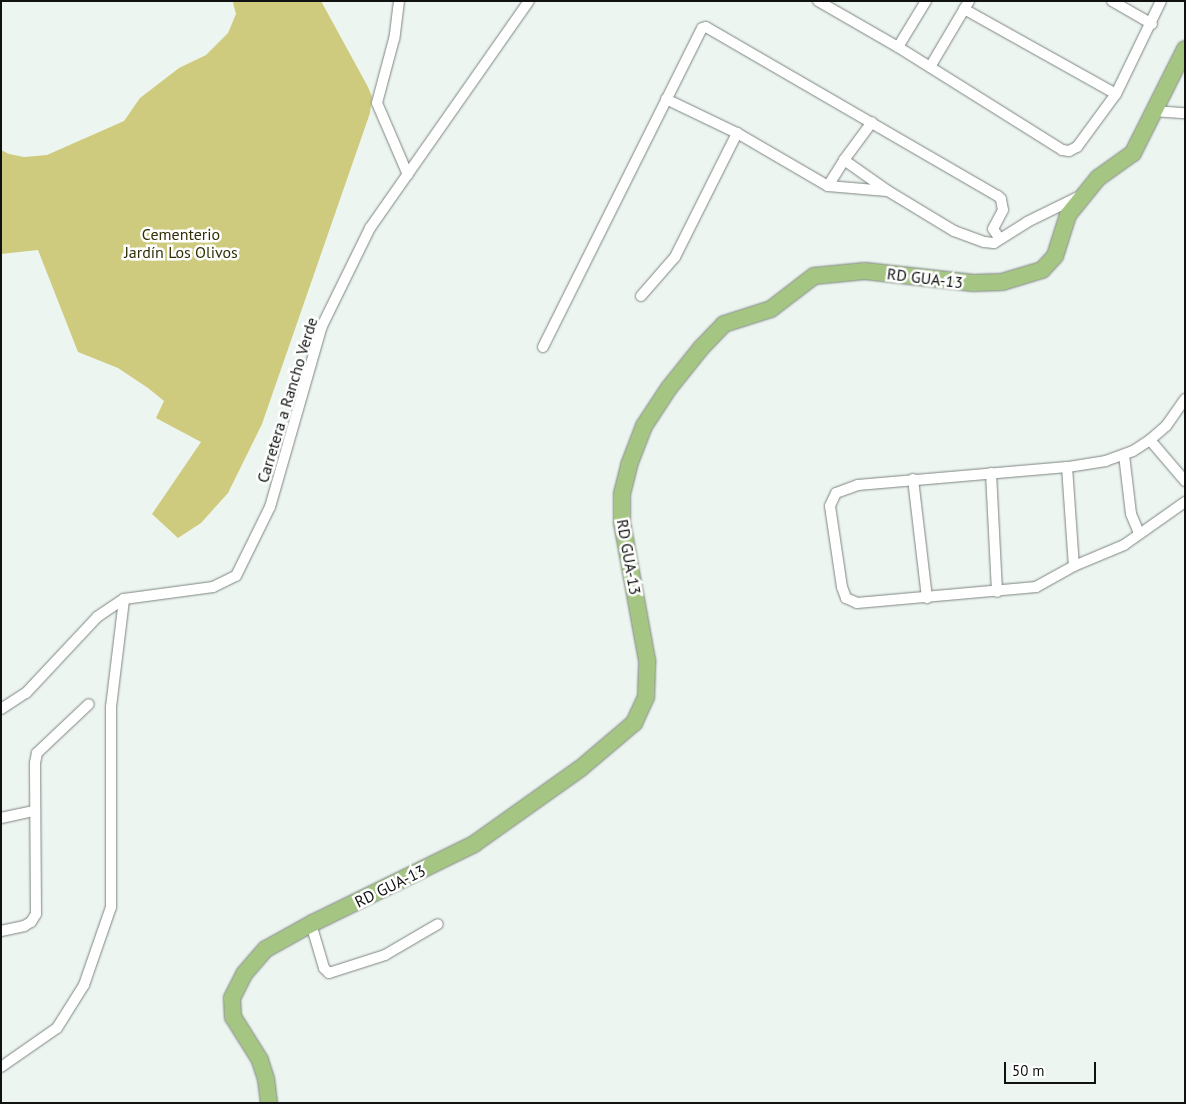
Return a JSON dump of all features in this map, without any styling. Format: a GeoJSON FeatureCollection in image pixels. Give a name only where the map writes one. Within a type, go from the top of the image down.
{"type":"FeatureCollection","features":[{"type":"Feature","properties":{"kind":"main road","name":"RD GUA-13"},"geometry":{"type":"LineString","coordinates":[[270,1103],[266,1078],[260,1060],[232,1017],[232,998],[244,974],[266,950],[311,924],[474,844],[581,768],[634,723],[646,697],[647,660],[622,523],[622,494],[629,465],[644,426],[669,388],[701,348],[724,324],[771,309],[814,276],[865,271],[972,284],[1002,282],[1042,270],[1055,256],[1068,215],[1098,178],[1133,153],[1185,49]]}},
{"type":"Feature","properties":{"kind":"street"},"geometry":{"type":"LineString","coordinates":[[399,1],[394,39],[377,103],[408,175]]}},
{"type":"Feature","properties":{"kind":"street","name":"Carretera a Rancho Verde"},"geometry":{"type":"LineString","coordinates":[[1,709],[26,692],[97,617],[124,599],[213,587],[236,576],[270,507],[322,326],[370,228],[528,1]]}},
{"type":"Feature","properties":{"kind":"street"},"geometry":{"type":"LineString","coordinates":[[818,1],[898,47],[1066,151],[1078,147],[1116,94],[1152,24],[1161,1]]}},
{"type":"Feature","properties":{"kind":"street"},"geometry":{"type":"LineString","coordinates":[[898,47],[926,1]]}},
{"type":"Feature","properties":{"kind":"street"},"geometry":{"type":"LineString","coordinates":[[1112,1],[1152,24]]}},
{"type":"Feature","properties":{"kind":"street"},"geometry":{"type":"LineString","coordinates":[[930,67],[966,5],[1116,94]]}},
{"type":"Feature","properties":{"kind":"street"},"geometry":{"type":"LineString","coordinates":[[543,347],[702,28],[706,26],[998,196],[1003,210],[993,228],[1000,239]]}},
{"type":"Feature","properties":{"kind":"street"},"geometry":{"type":"LineString","coordinates":[[666,99],[737,133],[828,186],[888,192]]}},
{"type":"Feature","properties":{"kind":"street"},"geometry":{"type":"LineString","coordinates":[[1153,112],[1185,113]]}},
{"type":"Feature","properties":{"kind":"street"},"geometry":{"type":"LineString","coordinates":[[828,186],[844,160],[872,122]]}},
{"type":"Feature","properties":{"kind":"street"},"geometry":{"type":"LineString","coordinates":[[641,296],[675,257],[737,133]]}},
{"type":"Feature","properties":{"kind":"street"},"geometry":{"type":"LineString","coordinates":[[844,160],[888,192],[954,231],[984,242],[994,243],[1028,222],[1085,194]]}},
{"type":"Feature","properties":{"kind":"street"},"geometry":{"type":"LineString","coordinates":[[1185,399],[1166,426],[1150,440],[1124,455],[1106,461],[1067,467],[858,485],[836,493],[830,506],[842,587],[846,598],[857,603],[1036,588],[1074,566],[1124,545],[1185,502]]}},
{"type":"Feature","properties":{"kind":"street"},"geometry":{"type":"LineString","coordinates":[[1150,440],[1185,481]]}},
{"type":"Feature","properties":{"kind":"street"},"geometry":{"type":"LineString","coordinates":[[1124,455],[1131,514],[1140,533]]}},
{"type":"Feature","properties":{"kind":"street"},"geometry":{"type":"LineString","coordinates":[[1067,467],[1074,566]]}},
{"type":"Feature","properties":{"kind":"street"},"geometry":{"type":"LineString","coordinates":[[991,473],[997,592]]}},
{"type":"Feature","properties":{"kind":"street"},"geometry":{"type":"LineString","coordinates":[[913,479],[928,598]]}},
{"type":"Feature","properties":{"kind":"street"},"geometry":{"type":"LineString","coordinates":[[1,1067],[56,1028],[84,985],[111,907],[111,707],[124,599]]}},
{"type":"Feature","properties":{"kind":"street"},"geometry":{"type":"LineString","coordinates":[[1,931],[24,926],[31,922],[36,914],[35,763],[38,753],[88,704]]}},
{"type":"Feature","properties":{"kind":"street"},"geometry":{"type":"LineString","coordinates":[[1,818],[35,811]]}},
{"type":"Feature","properties":{"kind":"street"},"geometry":{"type":"LineString","coordinates":[[311,924],[324,968],[330,974],[384,955],[438,924]]}},
{"type":"Feature","properties":{"kind":"green space","name":"Cementerio Jardín Los Olivos"},"geometry":{"type":"Polygon","coordinates":[[[235,1],[321,1],[372,97],[370,113],[262,424],[228,493],[201,523],[178,538],[152,514],[201,442],[156,418],[164,401],[148,388],[118,368],[78,352],[38,250],[1,254],[1,150],[24,157],[47,155],[124,121],[140,98],[179,68],[206,55],[228,33],[236,14],[233,3],[235,1]]]}}]}
